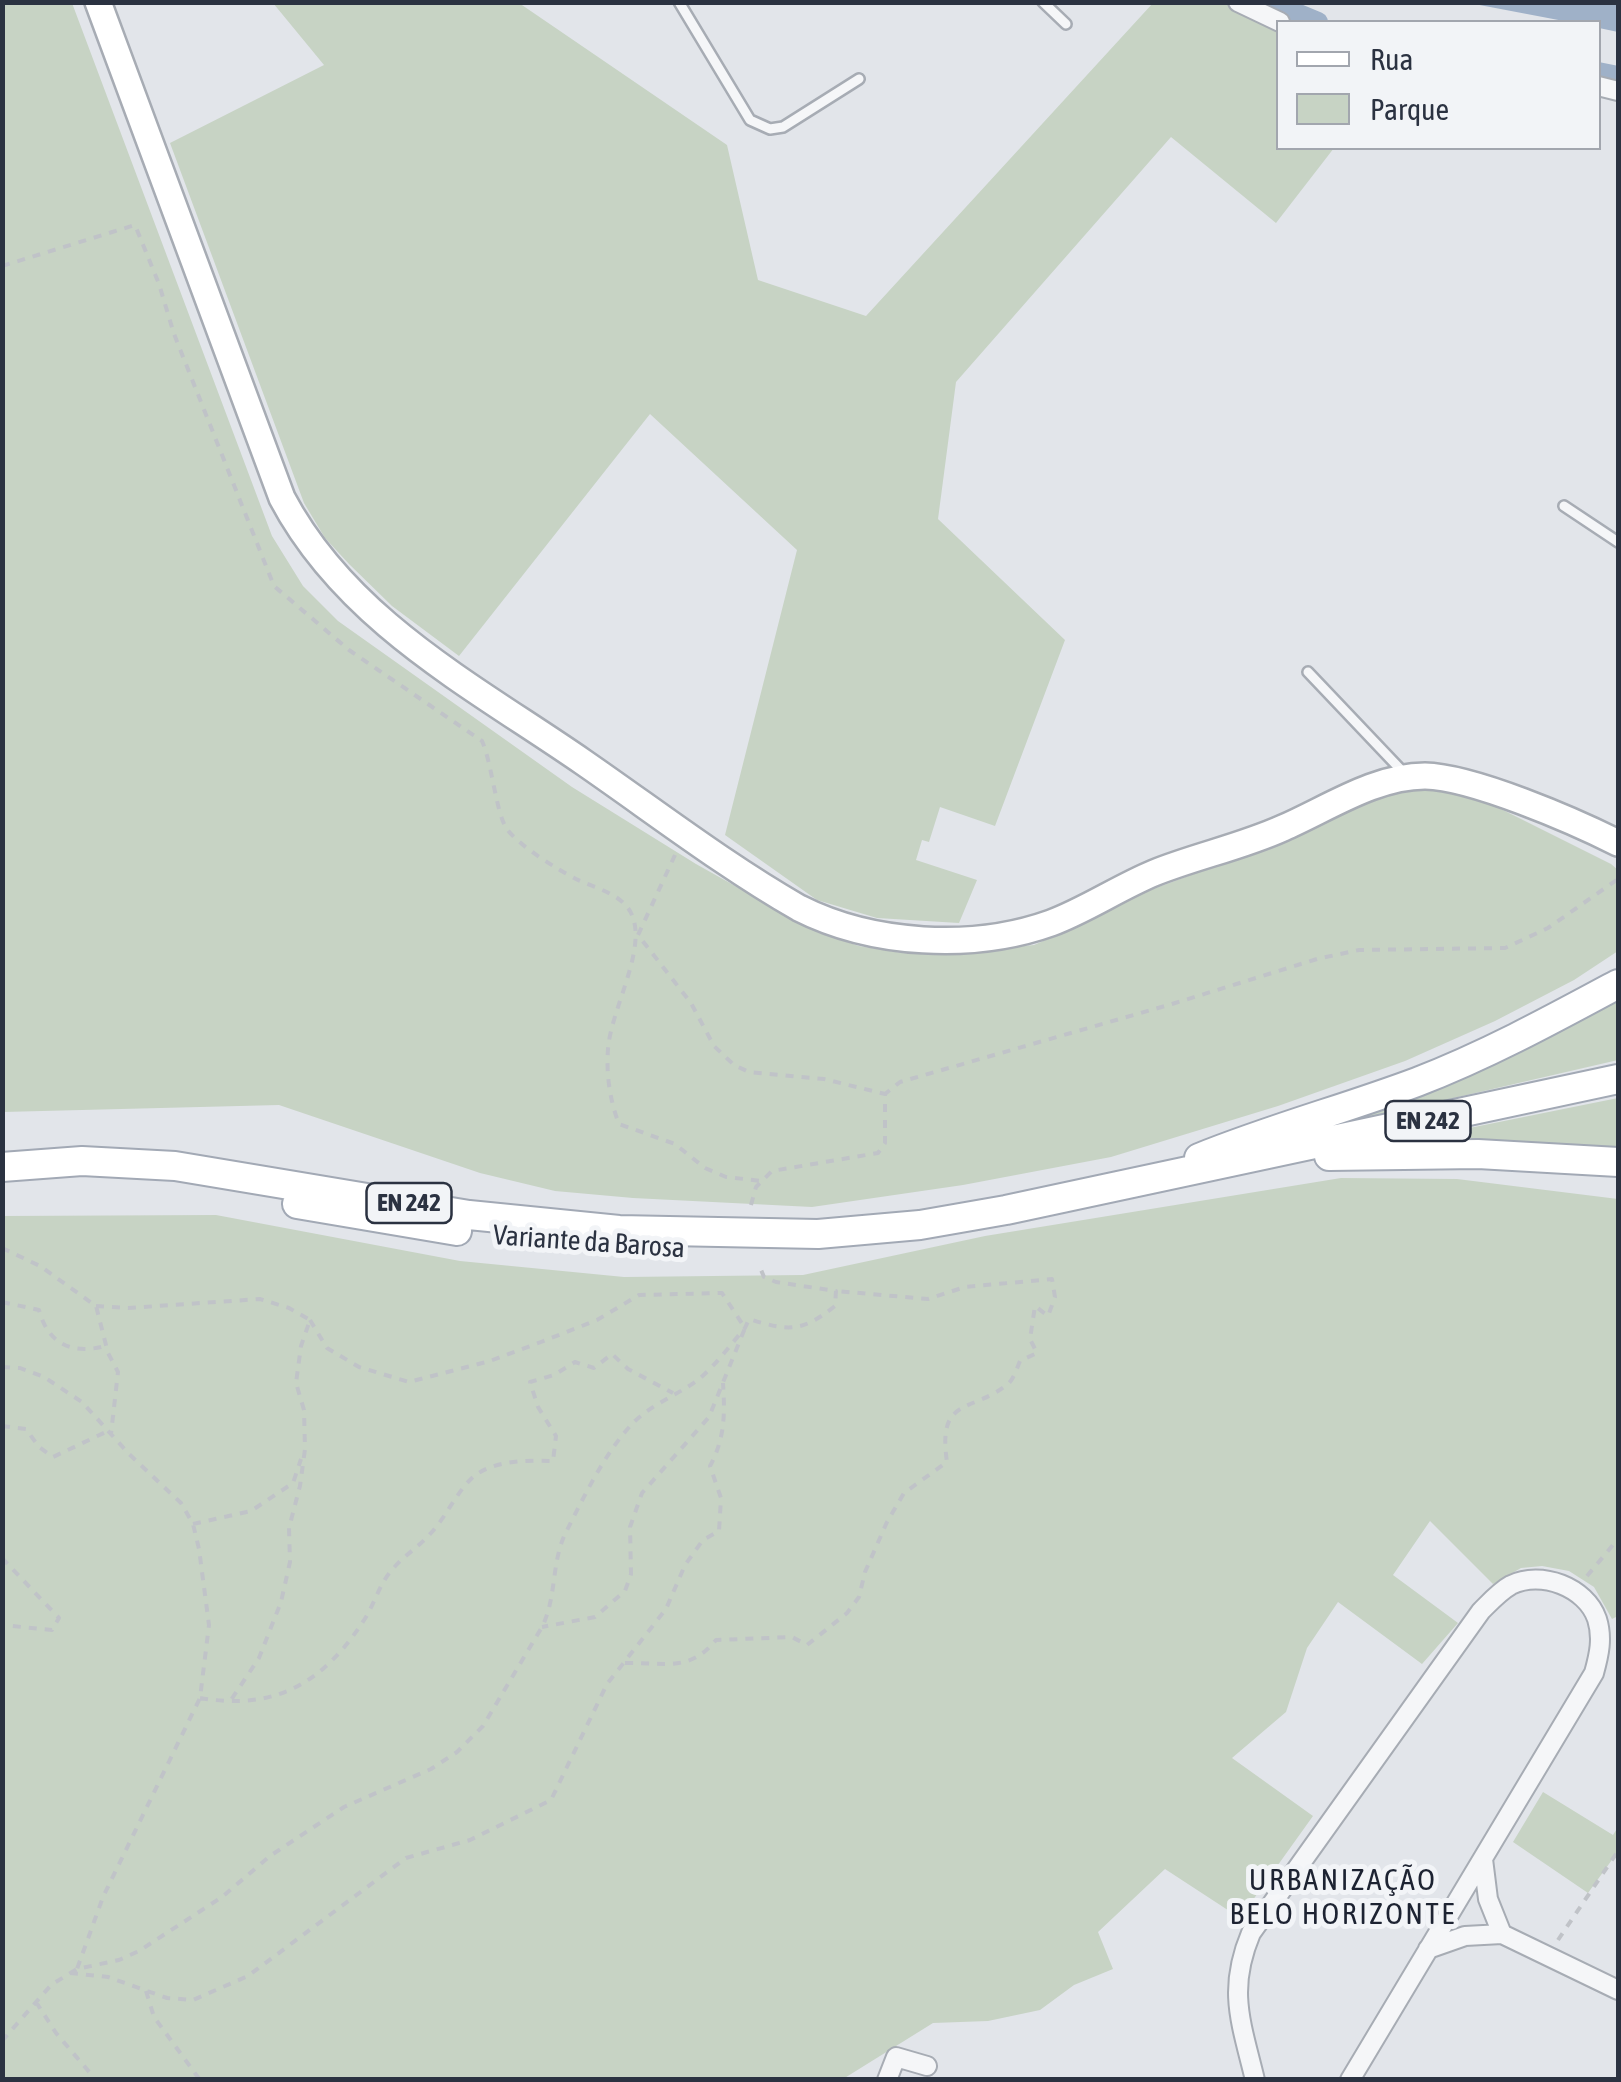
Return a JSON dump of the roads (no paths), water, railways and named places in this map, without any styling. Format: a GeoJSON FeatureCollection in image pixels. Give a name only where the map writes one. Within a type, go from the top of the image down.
{"type":"FeatureCollection","features":[{"type":"Feature","properties":{"kind":"main road"},"geometry":{"type":"LineString","coordinates":[[98,2],[282,498],[299,529],[350,592],[422,653],[782,898],[837,924],[904,937],[1009,935],[1054,922],[1136,880],[1262,837],[1368,789],[1408,778],[1438,777],[1470,785],[1566,819],[1618,843]]}},
{"type":"Feature","properties":{"kind":"main road"},"geometry":{"type":"LineString","coordinates":[[1138,1184],[1255,1136],[1420,1080],[1534,1029],[1618,984]]}},
{"type":"Feature","properties":{"kind":"main road","name":"Variante da Barosa"},"geometry":{"type":"LineString","coordinates":[[2,1168],[82,1161],[139,1163],[201,1169],[542,1224],[619,1230],[818,1234],[920,1224],[1138,1184],[1618,1079]]}},
{"type":"Feature","properties":{"kind":"main road"},"geometry":{"type":"LineString","coordinates":[[1238,1162],[1408,1153],[1618,1162]]}},
{"type":"Feature","properties":{"kind":"main road","name":"Variante da Barosa"},"geometry":{"type":"LineString","coordinates":[[2,1186],[81,1180],[150,1182],[474,1234],[601,1248],[751,1247],[784,1244],[818,1234]]}},
{"type":"Feature","properties":{"kind":"street"},"geometry":{"type":"LineString","coordinates":[[1238,2],[1276,20]]}},
{"type":"Feature","properties":{"kind":"street"},"geometry":{"type":"LineString","coordinates":[[1255,2080],[1238,2006],[1236,1978],[1251,1933],[1482,1611],[1510,1586],[1528,1580],[1544,1580],[1575,1592],[1591,1606],[1598,1622],[1601,1638],[1594,1673],[1350,2080]]}},
{"type":"Feature","properties":{"kind":"street"},"geometry":{"type":"LineString","coordinates":[[1483,1860],[1488,1899],[1502,1934]]}},
{"type":"Feature","properties":{"kind":"street"},"geometry":{"type":"LineString","coordinates":[[1428,1949],[1465,1936],[1502,1934],[1618,1990]]}},
{"type":"Feature","properties":{"kind":"street"},"geometry":{"type":"LineString","coordinates":[[887,2080],[896,2057],[926,2066]]}},
{"type":"Feature","properties":{"kind":"lane"},"geometry":{"type":"LineString","coordinates":[[678,2],[750,120],[761,127],[783,126],[859,79]]}},
{"type":"Feature","properties":{"kind":"lane"},"geometry":{"type":"LineString","coordinates":[[1043,2],[1066,24]]}},
{"type":"Feature","properties":{"kind":"lane"},"geometry":{"type":"LineString","coordinates":[[1564,506],[1618,542]]}},
{"type":"Feature","properties":{"kind":"lane"},"geometry":{"type":"LineString","coordinates":[[1308,672],[1408,778]]}},
{"type":"Feature","properties":{"kind":"water"},"geometry":{"type":"Polygon","coordinates":[[[1469,3],[1618,3],[1618,32],[1601,28],[1601,20],[1558,20],[1469,3]]]}},
{"type":"Feature","properties":{"kind":"waterway"},"geometry":{"type":"LineString","coordinates":[[1270,2],[1313,20]]}},
{"type":"Feature","properties":{"kind":"waterway"},"geometry":{"type":"LineString","coordinates":[[1601,73],[1618,76]]}},
{"type":"Feature","properties":{"kind":"district","name":"URBANIZAÇÃO BELO HORIZONTE"},"geometry":{"type":"Point","coordinates":[1343,1898]}}]}
